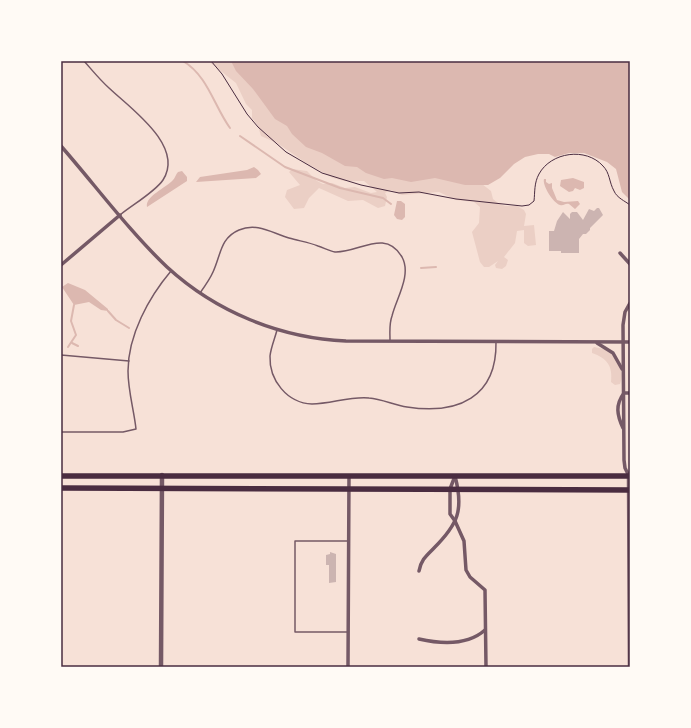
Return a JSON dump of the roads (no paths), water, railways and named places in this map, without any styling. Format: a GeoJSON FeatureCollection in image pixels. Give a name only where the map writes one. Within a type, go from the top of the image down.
{"type":"FeatureCollection","features":[{"type":"Feature","properties":{"kind":"main road"},"geometry":{"type":"LineString","coordinates":[[61,476],[630,476]]}},
{"type":"Feature","properties":{"kind":"main road"},"geometry":{"type":"LineString","coordinates":[[61,488],[629,490]]}},
{"type":"Feature","properties":{"kind":"street"},"geometry":{"type":"LineString","coordinates":[[62,148],[171,271],[200,293],[241,316],[277,330],[332,340],[390,342],[630,342]]}},
{"type":"Feature","properties":{"kind":"street"},"geometry":{"type":"LineString","coordinates":[[61,265],[120,215]]}},
{"type":"Feature","properties":{"kind":"street"},"geometry":{"type":"LineString","coordinates":[[620,253],[630,264]]}},
{"type":"Feature","properties":{"kind":"street"},"geometry":{"type":"LineString","coordinates":[[630,302],[624,314],[624,393],[618,401],[618,414],[624,431],[624,466],[630,476],[630,667]]}},
{"type":"Feature","properties":{"kind":"street"},"geometry":{"type":"LineString","coordinates":[[594,342],[613,353],[623,372]]}},
{"type":"Feature","properties":{"kind":"street"},"geometry":{"type":"LineString","coordinates":[[624,393],[630,393]]}},
{"type":"Feature","properties":{"kind":"street"},"geometry":{"type":"LineString","coordinates":[[161,667],[162,475]]}},
{"type":"Feature","properties":{"kind":"street"},"geometry":{"type":"LineString","coordinates":[[348,667],[349,476]]}},
{"type":"Feature","properties":{"kind":"street"},"geometry":{"type":"LineString","coordinates":[[455,476],[450,489],[450,514],[464,540],[466,570],[470,577],[485,590],[486,667]]}},
{"type":"Feature","properties":{"kind":"street"},"geometry":{"type":"LineString","coordinates":[[419,571],[420,562],[439,543],[458,515],[458,489],[455,476]]}},
{"type":"Feature","properties":{"kind":"street"},"geometry":{"type":"LineString","coordinates":[[419,639],[433,642],[459,642],[479,635],[485,630]]}},
{"type":"Feature","properties":{"kind":"lane"},"geometry":{"type":"LineString","coordinates":[[84,61],[106,86],[150,126],[159,138],[167,154],[168,169],[160,184],[120,215]]}},
{"type":"Feature","properties":{"kind":"lane"},"geometry":{"type":"LineString","coordinates":[[200,293],[213,273],[224,242],[232,234],[245,228],[265,229],[336,252],[376,243],[386,244],[392,247],[403,259],[404,267],[402,287],[391,318],[390,342]]}},
{"type":"Feature","properties":{"kind":"lane"},"geometry":{"type":"LineString","coordinates":[[61,432],[123,432],[136,429],[129,384],[129,361],[135,336],[148,304],[155,290],[171,271]]}},
{"type":"Feature","properties":{"kind":"lane"},"geometry":{"type":"LineString","coordinates":[[277,330],[270,355],[271,367],[275,380],[290,396],[299,401],[310,404],[362,397],[413,408],[438,408],[459,405],[476,395],[489,379],[495,361],[496,342]]}},
{"type":"Feature","properties":{"kind":"lane"},"geometry":{"type":"LineString","coordinates":[[61,355],[129,361]]}},
{"type":"Feature","properties":{"kind":"lane"},"geometry":{"type":"LineString","coordinates":[[348,541],[295,541],[295,556],[295,632],[348,632]]}},
{"type":"Feature","properties":{"kind":"waterway"},"geometry":{"type":"LineString","coordinates":[[183,61],[192,67],[205,83],[230,128]]}},
{"type":"Feature","properties":{"kind":"waterway"},"geometry":{"type":"LineString","coordinates":[[240,136],[285,167],[340,188],[383,198],[391,204]]}},
{"type":"Feature","properties":{"kind":"waterway"},"geometry":{"type":"LineString","coordinates":[[421,268],[436,267]]}},
{"type":"Feature","properties":{"kind":"waterway"},"geometry":{"type":"LineString","coordinates":[[68,347],[76,335],[71,321],[74,305]]}},
{"type":"Feature","properties":{"kind":"waterway"},"geometry":{"type":"LineString","coordinates":[[108,311],[116,320],[129,328]]}},
{"type":"Feature","properties":{"kind":"waterway"},"geometry":{"type":"LineString","coordinates":[[72,343],[78,346]]}}]}
